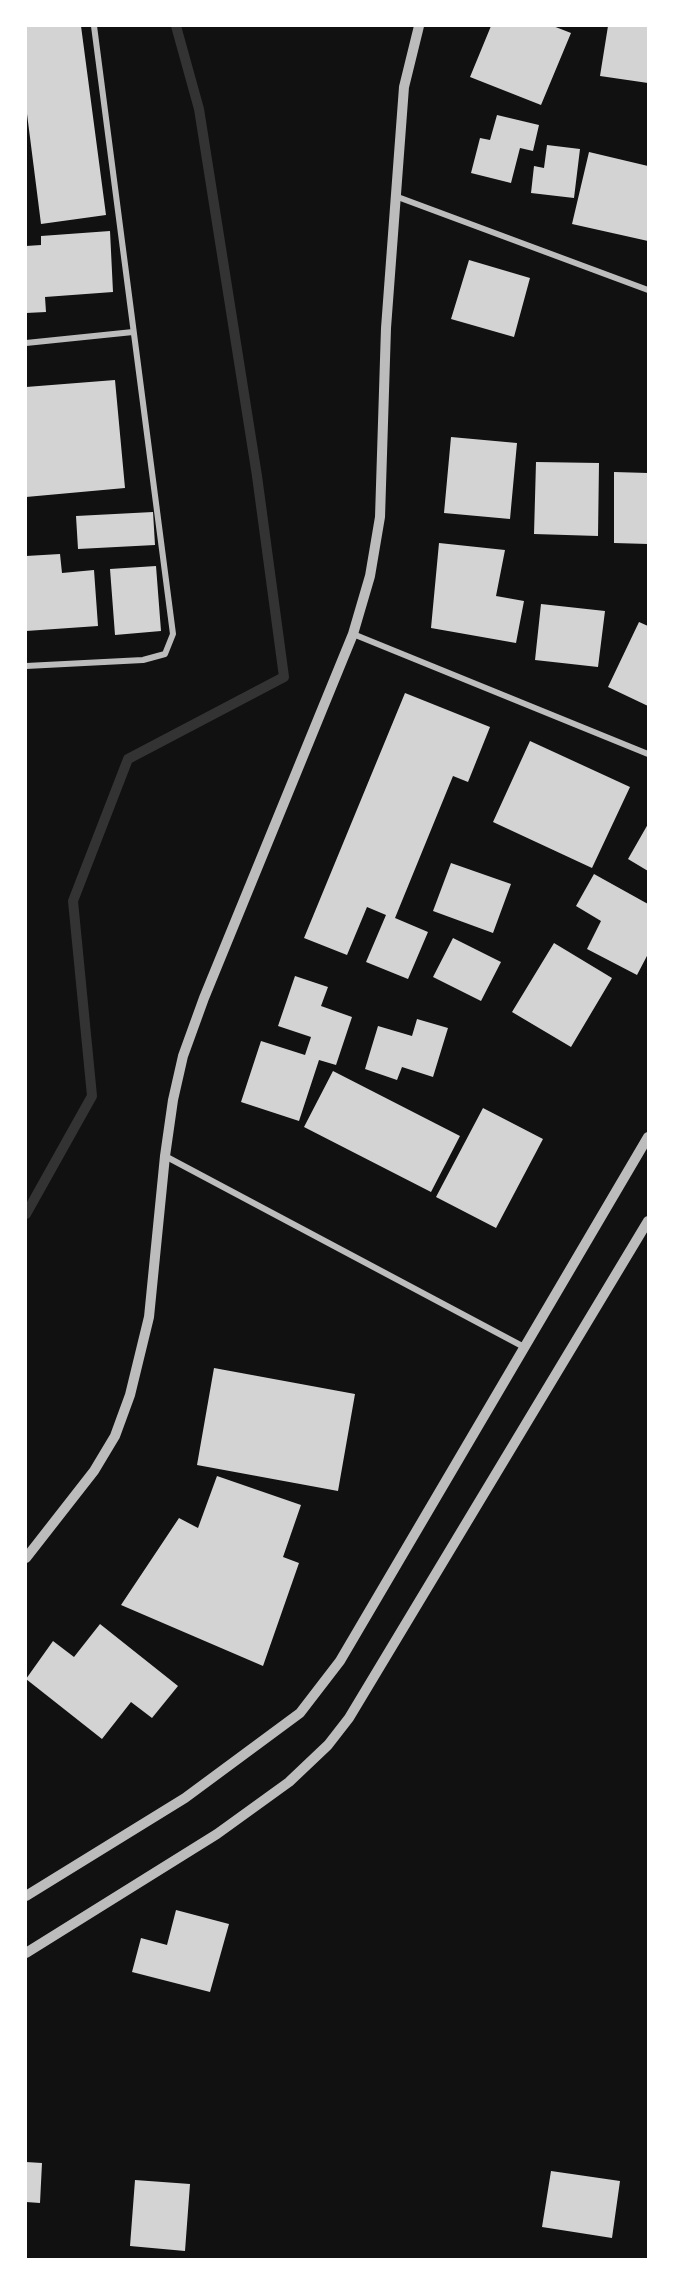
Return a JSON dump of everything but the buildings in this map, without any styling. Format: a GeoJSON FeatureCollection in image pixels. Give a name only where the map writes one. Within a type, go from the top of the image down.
{"type":"FeatureCollection","features":[{"type":"Feature","properties":{"kind":"street"},"geometry":{"type":"LineString","coordinates":[[26,666],[143,660],[165,654],[173,634],[94,26]]}},
{"type":"Feature","properties":{"kind":"street"},"geometry":{"type":"LineString","coordinates":[[26,1558],[94,1471],[115,1436],[130,1395],[149,1317],[165,1156],[173,1100],[183,1056],[204,998],[353,634],[370,576],[380,518],[386,328],[404,87],[419,26]]}},
{"type":"Feature","properties":{"kind":"street"},"geometry":{"type":"LineString","coordinates":[[395,196],[648,290]]}},
{"type":"Feature","properties":{"kind":"street"},"geometry":{"type":"LineString","coordinates":[[26,343],[133,332]]}},
{"type":"Feature","properties":{"kind":"street"},"geometry":{"type":"LineString","coordinates":[[353,634],[648,754]]}},
{"type":"Feature","properties":{"kind":"street"},"geometry":{"type":"LineString","coordinates":[[26,1896],[185,1798],[300,1713],[340,1661],[648,1137]]}},
{"type":"Feature","properties":{"kind":"street"},"geometry":{"type":"LineString","coordinates":[[165,1156],[524,1347]]}},
{"type":"Feature","properties":{"kind":"street"},"geometry":{"type":"LineString","coordinates":[[26,1953],[217,1834],[289,1782],[328,1745],[349,1718],[648,1221]]}},
{"type":"Feature","properties":{"kind":"waterway"},"geometry":{"type":"LineString","coordinates":[[26,1214],[92,1096],[73,901],[128,759],[284,677],[257,476],[199,109],[176,26]]}}]}
